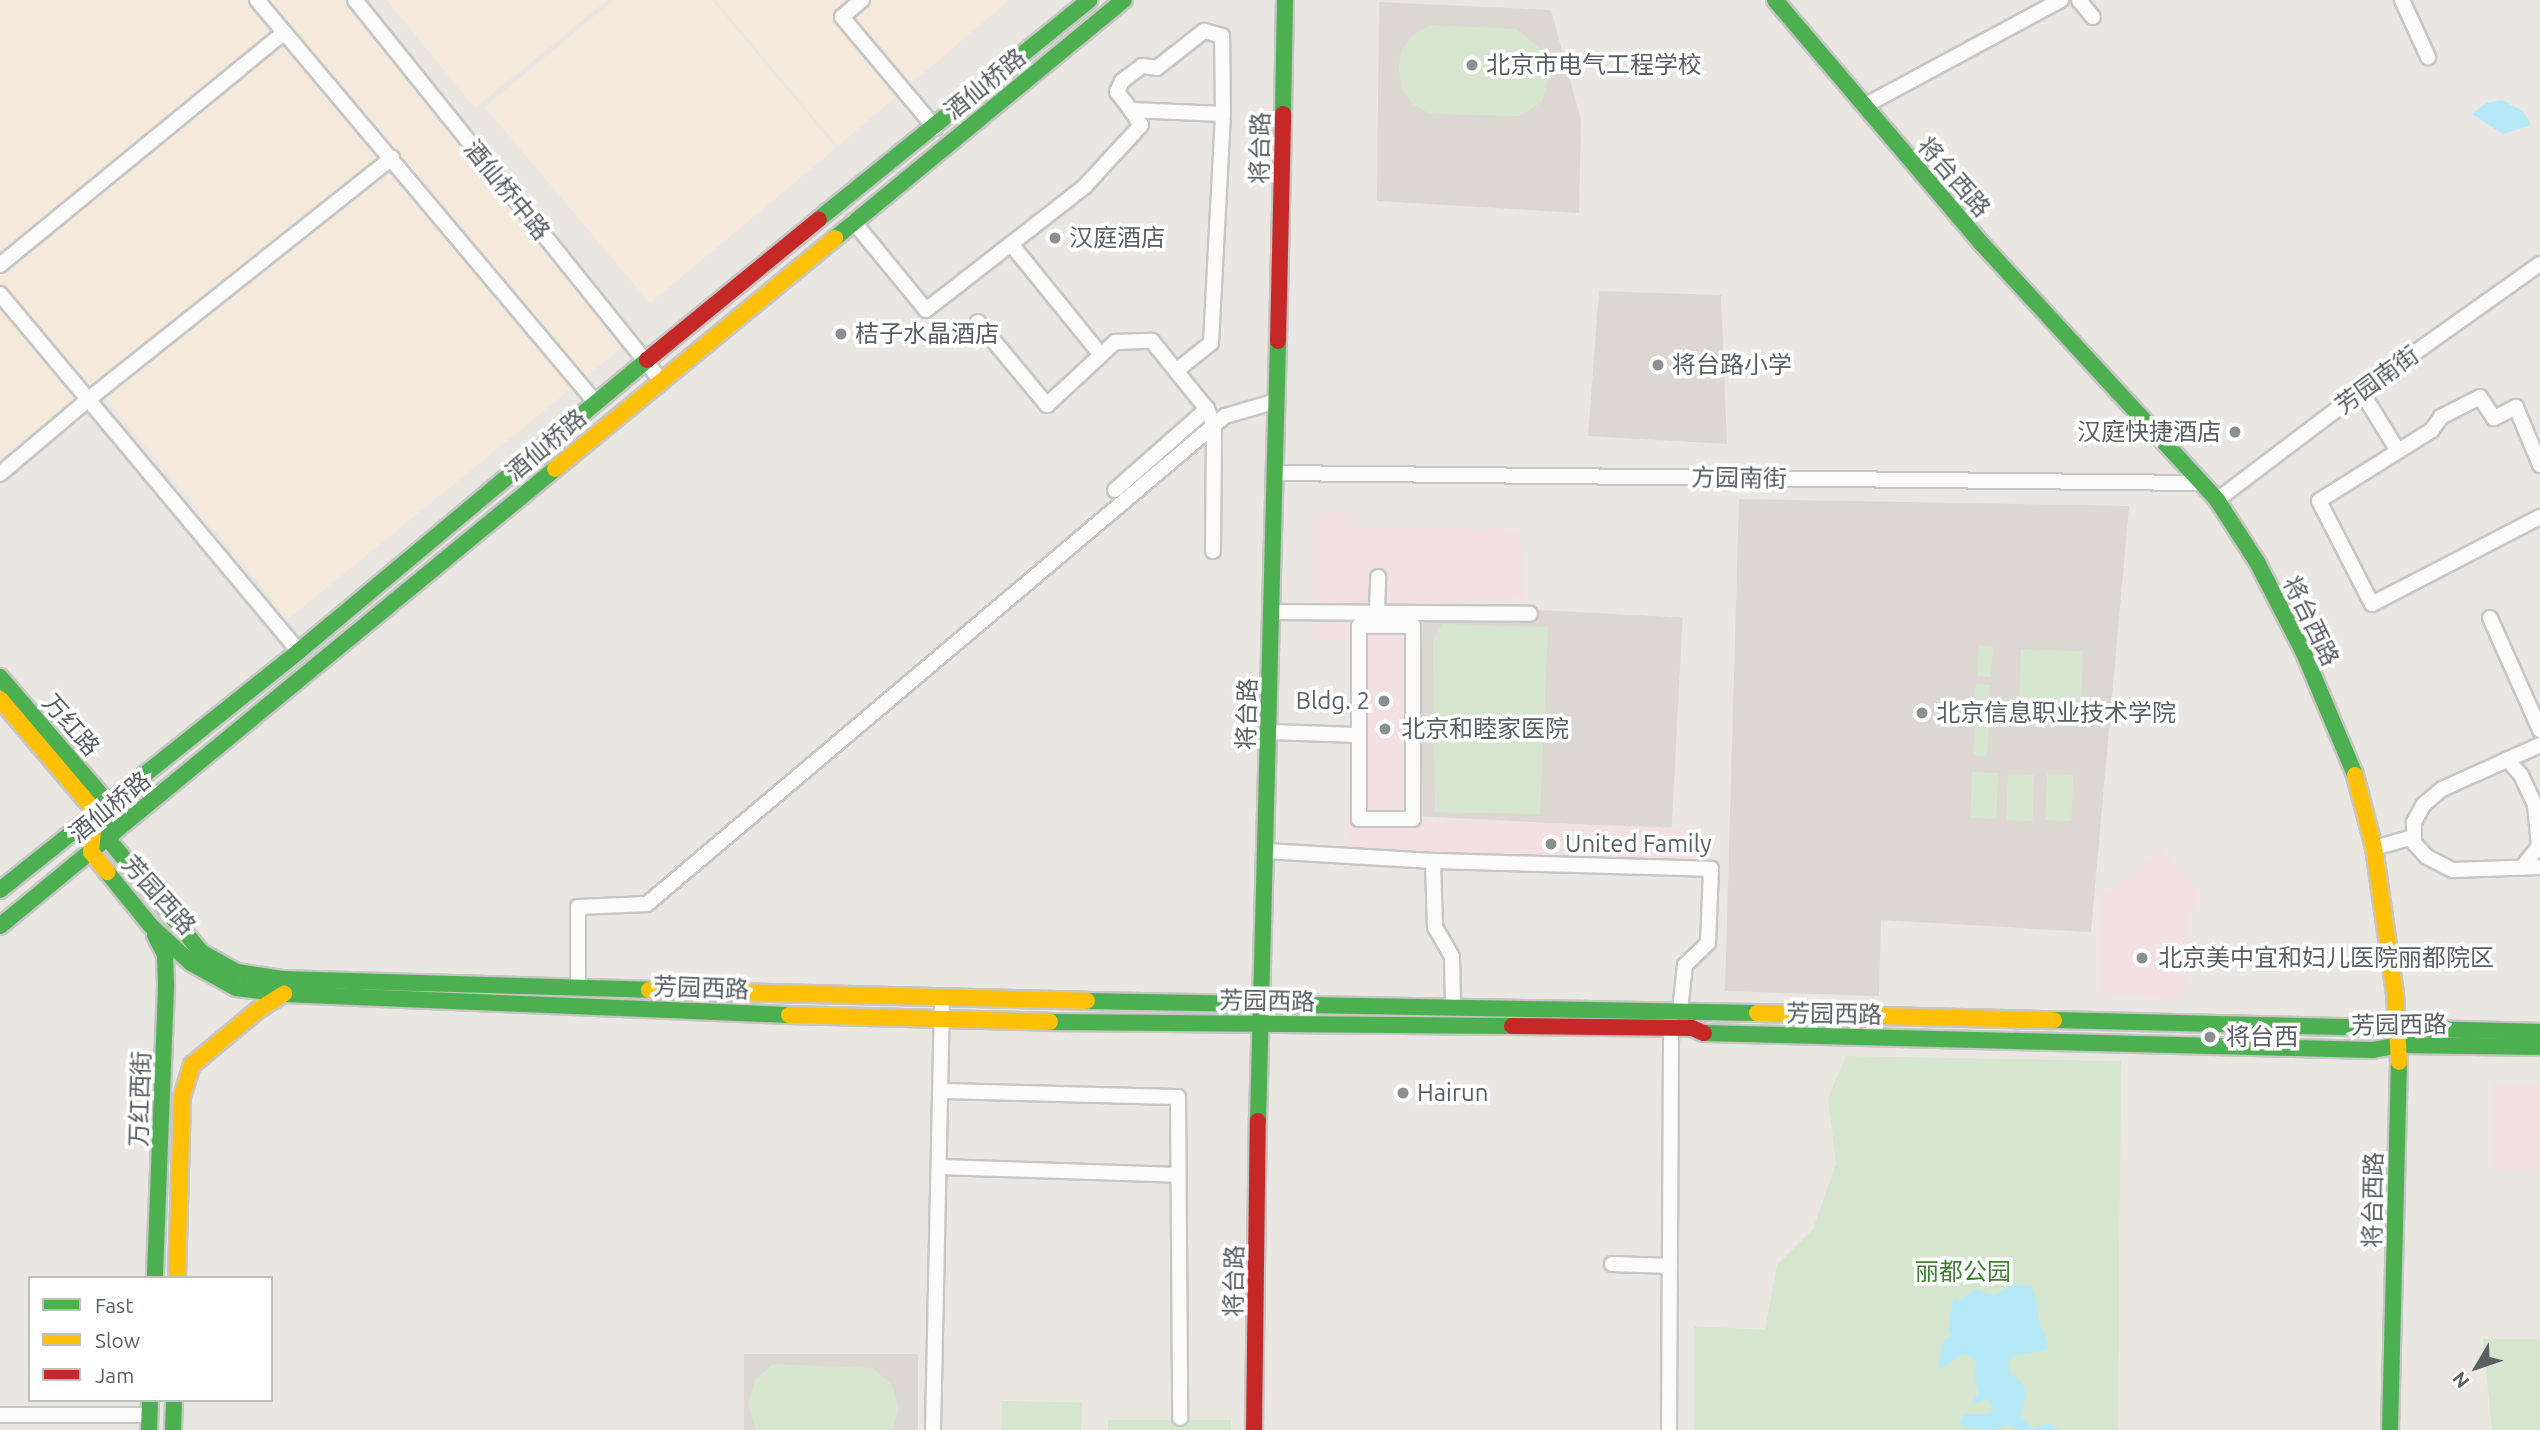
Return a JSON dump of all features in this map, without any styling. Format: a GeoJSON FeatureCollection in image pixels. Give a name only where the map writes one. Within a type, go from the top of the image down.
{"type":"FeatureCollection","features":[{"type":"Feature","properties":{"kind":"main road","name":"酒仙桥路"},"geometry":{"type":"LineString","coordinates":[[0,926],[1124,0]]}},
{"type":"Feature","properties":{"kind":"main road","name":"将台路"},"geometry":{"type":"LineString","coordinates":[[1254,1430],[1260,1002],[1273,612],[1285,0]]}},
{"type":"Feature","properties":{"kind":"main road","name":"将台西路"},"geometry":{"type":"LineString","coordinates":[[1776,0],[1982,244],[2217,500],[2257,562],[2303,651],[2353,769],[2374,848],[2399,1038],[2390,1430]]}},
{"type":"Feature","properties":{"kind":"main road","name":"酒仙桥路"},"geometry":{"type":"LineString","coordinates":[[0,890],[299,651],[646,361],[935,128],[1079,3]]}},
{"type":"Feature","properties":{"kind":"main road","name":"万红路"},"geometry":{"type":"LineString","coordinates":[[0,677],[101,807]]}},
{"type":"Feature","properties":{"kind":"main road","name":"万红路"},"geometry":{"type":"LineString","coordinates":[[0,699],[101,807]]}},
{"type":"Feature","properties":{"kind":"main road","name":"芳园西路"},"geometry":{"type":"LineString","coordinates":[[101,807],[108,839],[201,952],[237,972],[283,979],[942,998],[1676,1010],[2399,1038],[2540,1048]]}},
{"type":"Feature","properties":{"kind":"main road","name":"芳园西路"},"geometry":{"type":"LineString","coordinates":[[101,807],[90,852],[150,925],[191,963],[236,988],[284,994],[942,1021],[1692,1028],[1704,1033],[2346,1049],[2399,1038],[2540,1032]]}},
{"type":"Feature","properties":{"kind":"main road","name":"万红西街"},"geometry":{"type":"LineString","coordinates":[[150,925],[165,955],[166,987],[155,1276]]}},
{"type":"Feature","properties":{"kind":"main road","name":"万红西街"},"geometry":{"type":"LineString","coordinates":[[177,1276],[182,1097],[192,1065],[258,1010],[284,994]]}},
{"type":"Feature","properties":{"kind":"main road"},"geometry":{"type":"LineString","coordinates":[[173,1430],[174,1402]]}},
{"type":"Feature","properties":{"kind":"street"},"geometry":{"type":"LineString","coordinates":[[257,0],[596,403]]}},
{"type":"Feature","properties":{"kind":"street","name":"酒仙桥中路"},"geometry":{"type":"LineString","coordinates":[[355,0],[660,380]]}},
{"type":"Feature","properties":{"kind":"street"},"geometry":{"type":"LineString","coordinates":[[862,0],[842,17],[935,128]]}},
{"type":"Feature","properties":{"kind":"street"},"geometry":{"type":"LineString","coordinates":[[1864,106],[2061,0]]}},
{"type":"Feature","properties":{"kind":"street"},"geometry":{"type":"LineString","coordinates":[[2079,0],[2093,17]]}},
{"type":"Feature","properties":{"kind":"street"},"geometry":{"type":"LineString","coordinates":[[2402,0],[2428,57]]}},
{"type":"Feature","properties":{"kind":"street"},"geometry":{"type":"LineString","coordinates":[[853,221],[926,310],[1084,186],[1141,125],[1117,92],[1122,81],[1142,66],[1157,68],[1204,31],[1222,36],[1223,114],[1210,343],[1176,371]]}},
{"type":"Feature","properties":{"kind":"street"},"geometry":{"type":"LineString","coordinates":[[0,265],[283,33]]}},
{"type":"Feature","properties":{"kind":"street"},"geometry":{"type":"LineString","coordinates":[[1131,110],[1223,114]]}},
{"type":"Feature","properties":{"kind":"street"},"geometry":{"type":"LineString","coordinates":[[0,474],[90,398],[392,158]]}},
{"type":"Feature","properties":{"kind":"street"},"geometry":{"type":"LineString","coordinates":[[1011,244],[1101,355]]}},
{"type":"Feature","properties":{"kind":"street","name":"芳园南街"},"geometry":{"type":"LineString","coordinates":[[2217,500],[2361,391],[2540,264]]}},
{"type":"Feature","properties":{"kind":"street"},"geometry":{"type":"LineString","coordinates":[[0,294],[90,398],[299,651]]}},
{"type":"Feature","properties":{"kind":"street"},"geometry":{"type":"LineString","coordinates":[[978,322],[1047,405],[1115,342],[1152,341],[1207,409],[1214,425],[1213,551]]}},
{"type":"Feature","properties":{"kind":"street"},"geometry":{"type":"LineString","coordinates":[[2361,391],[2398,451]]}},
{"type":"Feature","properties":{"kind":"street"},"geometry":{"type":"LineString","coordinates":[[2540,465],[2516,407],[2494,418],[2480,397],[2441,416],[2432,430],[2319,501],[2372,604],[2540,517]]}},
{"type":"Feature","properties":{"kind":"street"},"geometry":{"type":"LineString","coordinates":[[578,988],[578,907],[647,904],[1225,416],[1277,401]]}},
{"type":"Feature","properties":{"kind":"street"},"geometry":{"type":"LineString","coordinates":[[1115,490],[1207,409]]}},
{"type":"Feature","properties":{"kind":"street","name":"方园南街"},"geometry":{"type":"LineString","coordinates":[[1275,473],[2203,483]]}},
{"type":"Feature","properties":{"kind":"street"},"geometry":{"type":"LineString","coordinates":[[1377,612],[1378,577]]}},
{"type":"Feature","properties":{"kind":"street"},"geometry":{"type":"LineString","coordinates":[[1273,612],[1530,614]]}},
{"type":"Feature","properties":{"kind":"street"},"geometry":{"type":"LineString","coordinates":[[2490,618],[2540,730]]}},
{"type":"Feature","properties":{"kind":"street"},"geometry":{"type":"LineString","coordinates":[[1359,626],[1413,626],[1413,819],[1359,819],[1359,735],[1359,626]]}},
{"type":"Feature","properties":{"kind":"street"},"geometry":{"type":"LineString","coordinates":[[1270,732],[1359,735]]}},
{"type":"Feature","properties":{"kind":"street"},"geometry":{"type":"LineString","coordinates":[[2540,745],[2442,789],[2424,804],[2413,822],[2414,843],[2427,857],[2453,870],[2540,867]]}},
{"type":"Feature","properties":{"kind":"street"},"geometry":{"type":"LineString","coordinates":[[2507,759],[2521,775],[2535,805],[2539,846],[2522,868]]}},
{"type":"Feature","properties":{"kind":"street"},"geometry":{"type":"LineString","coordinates":[[2374,848],[2414,837]]}},
{"type":"Feature","properties":{"kind":"street"},"geometry":{"type":"LineString","coordinates":[[1266,851],[1433,862],[1711,869],[1708,943],[1685,965],[1671,1028],[1669,1430]]}},
{"type":"Feature","properties":{"kind":"street"},"geometry":{"type":"LineString","coordinates":[[1433,862],[1434,927],[1452,957],[1453,1006]]}},
{"type":"Feature","properties":{"kind":"street"},"geometry":{"type":"LineString","coordinates":[[933,1430],[942,998]]}},
{"type":"Feature","properties":{"kind":"street"},"geometry":{"type":"LineString","coordinates":[[942,1091],[1178,1097],[1180,1418]]}},
{"type":"Feature","properties":{"kind":"street"},"geometry":{"type":"LineString","coordinates":[[940,1167],[1178,1175]]}},
{"type":"Feature","properties":{"kind":"street"},"geometry":{"type":"LineString","coordinates":[[1612,1265],[1670,1266]]}},
{"type":"Feature","properties":{"kind":"street"},"geometry":{"type":"LineString","coordinates":[[0,1415],[93,1422],[149,1415]]}},
{"type":"Feature","properties":{"kind":"shaded area"},"geometry":{"type":"Polygon","coordinates":[[[0,0],[361,0],[637,335],[288,619],[93,383],[0,460],[0,0]]]}},
{"type":"Feature","properties":{"kind":"shaded area"},"geometry":{"type":"Polygon","coordinates":[[[387,0],[607,0],[475,108],[387,0]]]}},
{"type":"Feature","properties":{"kind":"shaded area"},"geometry":{"type":"Polygon","coordinates":[[[614,0],[712,0],[836,148],[650,303],[485,107],[614,0]]]}},
{"type":"Feature","properties":{"kind":"shaded area"},"geometry":{"type":"Polygon","coordinates":[[[715,0],[1009,0],[838,146],[715,0]]]}},
{"type":"Feature","properties":{"kind":"shaded area","name":"北京市电气工程学校"},"geometry":{"type":"Polygon","coordinates":[[[1379,2],[1551,10],[1581,120],[1579,213],[1377,201],[1379,2]]]}},
{"type":"Feature","properties":{"kind":"shaded area","name":"将台路小学"},"geometry":{"type":"Polygon","coordinates":[[[1599,291],[1721,295],[1727,444],[1588,436],[1599,291]]]}},
{"type":"Feature","properties":{"kind":"shaded area","name":"北京信息职业技术学院"},"geometry":{"type":"Polygon","coordinates":[[[1739,499],[2129,506],[2091,932],[1881,920],[1879,996],[1725,991],[1739,499]]]}},
{"type":"Feature","properties":{"kind":"shaded area","name":"北京和睦家医院"},"geometry":{"type":"Polygon","coordinates":[[[1352,513],[1352,527],[1520,530],[1525,597],[1419,604],[1423,819],[1690,828],[1692,864],[1346,852],[1351,640],[1313,640],[1313,514],[1352,513]]]}},
{"type":"Feature","properties":{"kind":"shaded area"},"geometry":{"type":"Polygon","coordinates":[[[1424,604],[1683,618],[1672,829],[1413,816],[1424,604]]]}},
{"type":"Feature","properties":{"kind":"shaded area","name":"北京美中宜和妇儿医院丽都院区"},"geometry":{"type":"Polygon","coordinates":[[[2162,849],[2200,896],[2187,923],[2185,1000],[2098,993],[2101,898],[2162,849]]]}},
{"type":"Feature","properties":{"kind":"shaded area"},"geometry":{"type":"Polygon","coordinates":[[[2493,1083],[2540,1084],[2538,1170],[2491,1169],[2493,1083]]]}},
{"type":"Feature","properties":{"kind":"shaded area"},"geometry":{"type":"Polygon","coordinates":[[[744,1354],[918,1354],[918,1430],[744,1430],[744,1354]]]}},
{"type":"Feature","properties":{"kind":"green space"},"geometry":{"type":"Polygon","coordinates":[[[1430,25],[1516,29],[1542,50],[1548,76],[1542,102],[1519,116],[1430,114],[1413,104],[1401,87],[1399,66],[1402,49],[1413,35],[1430,25]]]}},
{"type":"Feature","properties":{"kind":"green space"},"geometry":{"type":"Polygon","coordinates":[[[1442,624],[1548,627],[1540,814],[1435,812],[1433,641],[1442,624]]]}},
{"type":"Feature","properties":{"kind":"green space"},"geometry":{"type":"Polygon","coordinates":[[[1979,645],[1993,646],[1991,677],[1977,676],[1979,645]]]}},
{"type":"Feature","properties":{"kind":"green space"},"geometry":{"type":"Polygon","coordinates":[[[2021,649],[2083,651],[2080,727],[2018,725],[2021,649]]]}},
{"type":"Feature","properties":{"kind":"green space"},"geometry":{"type":"Polygon","coordinates":[[[1976,684],[1990,685],[1988,716],[1974,715],[1976,684]]]}},
{"type":"Feature","properties":{"kind":"green space"},"geometry":{"type":"Polygon","coordinates":[[[1975,724],[1989,725],[1987,756],[1973,755],[1975,724]]]}},
{"type":"Feature","properties":{"kind":"green space"},"geometry":{"type":"Polygon","coordinates":[[[1972,772],[1998,773],[1996,819],[1970,818],[1972,772]]]}},
{"type":"Feature","properties":{"kind":"green space"},"geometry":{"type":"Polygon","coordinates":[[[2008,774],[2034,775],[2032,821],[2006,820],[2008,774]]]}},
{"type":"Feature","properties":{"kind":"green space"},"geometry":{"type":"Polygon","coordinates":[[[2047,774],[2073,775],[2071,821],[2045,820],[2047,774]]]}},
{"type":"Feature","properties":{"kind":"green space","name":"丽都公园"},"geometry":{"type":"Polygon","coordinates":[[[1846,1056],[2121,1061],[2118,1430],[1694,1430],[1694,1326],[1765,1330],[1777,1265],[1813,1229],[1836,1164],[1828,1098],[1846,1056]]]}},
{"type":"Feature","properties":{"kind":"green space"},"geometry":{"type":"Polygon","coordinates":[[[2483,1339],[2540,1339],[2540,1430],[2492,1430],[2483,1339]]]}},
{"type":"Feature","properties":{"kind":"green space"},"geometry":{"type":"Polygon","coordinates":[[[773,1364],[873,1368],[892,1385],[899,1409],[892,1430],[756,1430],[748,1403],[755,1380],[773,1364]]]}},
{"type":"Feature","properties":{"kind":"green space"},"geometry":{"type":"Polygon","coordinates":[[[1002,1401],[1082,1402],[1082,1430],[1001,1430],[1002,1401]]]}},
{"type":"Feature","properties":{"kind":"green space"},"geometry":{"type":"Polygon","coordinates":[[[1108,1420],[1231,1420],[1231,1430],[1108,1430],[1108,1420]]]}},
{"type":"Feature","properties":{"kind":"water"},"geometry":{"type":"Polygon","coordinates":[[[2502,100],[2523,111],[2531,125],[2503,134],[2472,114],[2486,103],[2502,100]]]}},
{"type":"Feature","properties":{"kind":"water"},"geometry":{"type":"Polygon","coordinates":[[[2013,1284],[2030,1286],[2034,1291],[2041,1328],[2050,1344],[2046,1350],[2017,1355],[2008,1361],[2011,1374],[2021,1381],[2026,1393],[2021,1417],[2033,1428],[2049,1423],[2058,1430],[2020,1430],[2008,1425],[1995,1430],[1965,1428],[1960,1423],[1964,1414],[1989,1414],[1993,1410],[1988,1399],[1976,1403],[1973,1400],[1979,1392],[1975,1380],[1976,1361],[1970,1356],[1960,1355],[1943,1368],[1938,1366],[1944,1340],[1952,1336],[1948,1329],[1953,1299],[1960,1300],[1975,1289],[1994,1296],[2013,1284]]]}},
{"type":"Feature","properties":{"kind":"traffic: fast"},"geometry":{"type":"LineString","coordinates":[[819,219],[1089,0]]}},
{"type":"Feature","properties":{"kind":"traffic: fast"},"geometry":{"type":"LineString","coordinates":[[835,238],[1124,0]]}},
{"type":"Feature","properties":{"kind":"traffic: fast"},"geometry":{"type":"LineString","coordinates":[[1283,114],[1285,0]]}},
{"type":"Feature","properties":{"kind":"traffic: fast"},"geometry":{"type":"LineString","coordinates":[[1775,0],[1982,244],[2217,500],[2257,562],[2303,651],[2355,775]]}},
{"type":"Feature","properties":{"kind":"traffic: fast"},"geometry":{"type":"LineString","coordinates":[[1258,1121],[1278,341]]}},
{"type":"Feature","properties":{"kind":"traffic: fast"},"geometry":{"type":"LineString","coordinates":[[0,890],[299,651],[647,360]]}},
{"type":"Feature","properties":{"kind":"traffic: fast"},"geometry":{"type":"LineString","coordinates":[[0,926],[555,469]]}},
{"type":"Feature","properties":{"kind":"traffic: fast"},"geometry":{"type":"LineString","coordinates":[[0,677],[107,802],[108,839],[201,952],[237,972],[283,979],[649,990]]}},
{"type":"Feature","properties":{"kind":"traffic: fast"},"geometry":{"type":"LineString","coordinates":[[107,872],[150,925],[191,963],[236,988],[284,994],[789,1015]]}},
{"type":"Feature","properties":{"kind":"traffic: fast"},"geometry":{"type":"LineString","coordinates":[[155,935],[165,955],[166,987],[155,1276]]}},
{"type":"Feature","properties":{"kind":"traffic: fast"},"geometry":{"type":"LineString","coordinates":[[1087,1001],[1757,1013]]}},
{"type":"Feature","properties":{"kind":"traffic: fast"},"geometry":{"type":"LineString","coordinates":[[2054,1020],[2540,1032]]}},
{"type":"Feature","properties":{"kind":"traffic: fast"},"geometry":{"type":"LineString","coordinates":[[1050,1022],[1512,1026]]}},
{"type":"Feature","properties":{"kind":"traffic: fast"},"geometry":{"type":"LineString","coordinates":[[1704,1033],[2373,1050],[2399,1045],[2540,1047]]}},
{"type":"Feature","properties":{"kind":"traffic: fast"},"geometry":{"type":"LineString","coordinates":[[2390,1430],[2399,1062]]}},
{"type":"Feature","properties":{"kind":"traffic: fast"},"geometry":{"type":"LineString","coordinates":[[149,1430],[150,1402]]}},
{"type":"Feature","properties":{"kind":"traffic: fast"},"geometry":{"type":"LineString","coordinates":[[173,1430],[174,1402]]}},
{"type":"Feature","properties":{"kind":"traffic: slow"},"geometry":{"type":"LineString","coordinates":[[555,469],[835,238]]}},
{"type":"Feature","properties":{"kind":"traffic: slow"},"geometry":{"type":"LineString","coordinates":[[0,699],[95,811],[91,852],[107,872]]}},
{"type":"Feature","properties":{"kind":"traffic: slow"},"geometry":{"type":"LineString","coordinates":[[2355,775],[2374,848],[2395,993],[2399,1062]]}},
{"type":"Feature","properties":{"kind":"traffic: slow"},"geometry":{"type":"LineString","coordinates":[[649,990],[1087,1001]]}},
{"type":"Feature","properties":{"kind":"traffic: slow"},"geometry":{"type":"LineString","coordinates":[[177,1276],[182,1097],[192,1065],[258,1010],[284,994]]}},
{"type":"Feature","properties":{"kind":"traffic: slow"},"geometry":{"type":"LineString","coordinates":[[1757,1013],[2054,1020]]}},
{"type":"Feature","properties":{"kind":"traffic: slow"},"geometry":{"type":"LineString","coordinates":[[789,1015],[1050,1022]]}},
{"type":"Feature","properties":{"kind":"traffic: jam"},"geometry":{"type":"LineString","coordinates":[[1278,341],[1283,114]]}},
{"type":"Feature","properties":{"kind":"traffic: jam"},"geometry":{"type":"LineString","coordinates":[[647,360],[819,219]]}},
{"type":"Feature","properties":{"kind":"traffic: jam"},"geometry":{"type":"LineString","coordinates":[[1512,1026],[1692,1028],[1704,1033]]}},
{"type":"Feature","properties":{"kind":"traffic: jam"},"geometry":{"type":"LineString","coordinates":[[1254,1430],[1258,1121]]}},
{"type":"Feature","properties":{"kind":"place","name":"北京市电气工程学校"},"geometry":{"type":"Point","coordinates":[1472,65]}},
{"type":"Feature","properties":{"kind":"place","name":"汉庭酒店"},"geometry":{"type":"Point","coordinates":[1055,238]}},
{"type":"Feature","properties":{"kind":"place","name":"桔子水晶酒店"},"geometry":{"type":"Point","coordinates":[841,334]}},
{"type":"Feature","properties":{"kind":"place","name":"将台路小学"},"geometry":{"type":"Point","coordinates":[1658,365]}},
{"type":"Feature","properties":{"kind":"place","name":"汉庭快捷酒店"},"geometry":{"type":"Point","coordinates":[2235,432]}},
{"type":"Feature","properties":{"kind":"place","name":"Bldg. 2"},"geometry":{"type":"Point","coordinates":[1384,701]}},
{"type":"Feature","properties":{"kind":"place","name":"北京信息职业技术学院"},"geometry":{"type":"Point","coordinates":[1922,713]}},
{"type":"Feature","properties":{"kind":"place","name":"北京和睦家医院"},"geometry":{"type":"Point","coordinates":[1385,729]}},
{"type":"Feature","properties":{"kind":"place","name":"United Family"},"geometry":{"type":"Point","coordinates":[1551,844]}},
{"type":"Feature","properties":{"kind":"place","name":"北京美中宜和妇儿医院丽都院区"},"geometry":{"type":"Point","coordinates":[2142,958]}},
{"type":"Feature","properties":{"kind":"place","name":"将台西"},"geometry":{"type":"Point","coordinates":[2210,1037]}},
{"type":"Feature","properties":{"kind":"place","name":"Hairun"},"geometry":{"type":"Point","coordinates":[1403,1093]}}]}
